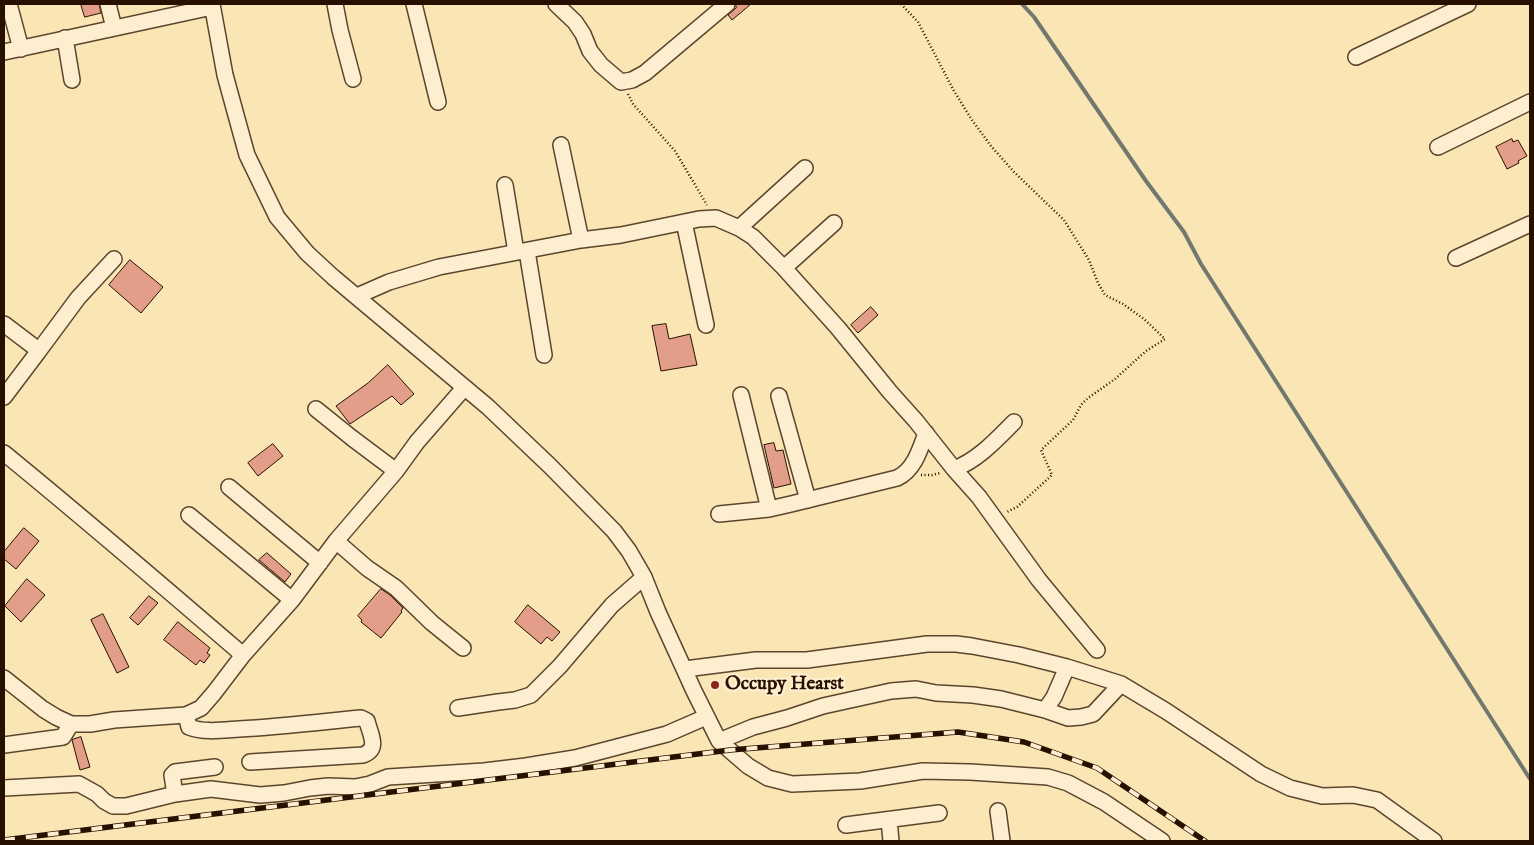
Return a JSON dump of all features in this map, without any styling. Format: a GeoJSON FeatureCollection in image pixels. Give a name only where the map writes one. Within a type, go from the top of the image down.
{"type":"FeatureCollection","features":[{"type":"Feature","properties":{"kind":"street"},"geometry":{"type":"LineString","coordinates":[[9,4],[21,49]]}},
{"type":"Feature","properties":{"kind":"street"},"geometry":{"type":"LineString","coordinates":[[108,4],[114,28]]}},
{"type":"Feature","properties":{"kind":"street"},"geometry":{"type":"LineString","coordinates":[[336,4],[340,30],[353,79]]}},
{"type":"Feature","properties":{"kind":"street"},"geometry":{"type":"LineString","coordinates":[[414,4],[438,102]]}},
{"type":"Feature","properties":{"kind":"street"},"geometry":{"type":"LineString","coordinates":[[556,4],[575,22],[583,34],[590,51],[601,66],[621,82],[632,80],[645,73],[727,4]]}},
{"type":"Feature","properties":{"kind":"street"},"geometry":{"type":"LineString","coordinates":[[1356,57],[1468,4]]}},
{"type":"Feature","properties":{"kind":"street"},"geometry":{"type":"LineString","coordinates":[[4,52],[212,5],[225,76],[247,155],[277,217],[307,253],[488,407],[614,531],[630,551],[644,576],[658,612],[719,741],[748,766],[768,778],[792,784],[860,781],[923,771],[1048,777],[1068,783],[1104,802],[1162,841]]}},
{"type":"Feature","properties":{"kind":"street"},"geometry":{"type":"LineString","coordinates":[[65,38],[72,80]]}},
{"type":"Feature","properties":{"kind":"street"},"geometry":{"type":"LineString","coordinates":[[1438,147],[1530,102]]}},
{"type":"Feature","properties":{"kind":"street"},"geometry":{"type":"LineString","coordinates":[[561,145],[581,240]]}},
{"type":"Feature","properties":{"kind":"street"},"geometry":{"type":"LineString","coordinates":[[739,228],[805,168]]}},
{"type":"Feature","properties":{"kind":"street"},"geometry":{"type":"LineString","coordinates":[[504,184],[522,252],[544,355]]}},
{"type":"Feature","properties":{"kind":"street"},"geometry":{"type":"LineString","coordinates":[[356,296],[390,282],[439,267],[581,240],[621,235],[699,219],[716,218],[739,228],[753,237],[784,268],[838,328],[995,518],[1039,580],[1097,650]]}},
{"type":"Feature","properties":{"kind":"street"},"geometry":{"type":"LineString","coordinates":[[684,222],[706,325]]}},
{"type":"Feature","properties":{"kind":"street"},"geometry":{"type":"LineString","coordinates":[[784,268],[834,223]]}},
{"type":"Feature","properties":{"kind":"street"},"geometry":{"type":"LineString","coordinates":[[1456,258],[1530,224]]}},
{"type":"Feature","properties":{"kind":"street"},"geometry":{"type":"LineString","coordinates":[[4,397],[78,298],[114,259]]}},
{"type":"Feature","properties":{"kind":"street"},"geometry":{"type":"LineString","coordinates":[[4,324],[38,352]]}},
{"type":"Feature","properties":{"kind":"street"},"geometry":{"type":"LineString","coordinates":[[4,678],[43,709],[71,724],[186,715],[201,708],[243,655],[292,600],[336,541],[396,471],[417,442],[464,388]]}},
{"type":"Feature","properties":{"kind":"street"},"geometry":{"type":"LineString","coordinates":[[741,395],[769,509]]}},
{"type":"Feature","properties":{"kind":"street"},"geometry":{"type":"LineString","coordinates":[[780,396],[808,500]]}},
{"type":"Feature","properties":{"kind":"street"},"geometry":{"type":"LineString","coordinates":[[316,409],[396,471]]}},
{"type":"Feature","properties":{"kind":"street"},"geometry":{"type":"LineString","coordinates":[[954,469],[965,465],[979,455],[1014,422]]}},
{"type":"Feature","properties":{"kind":"street"},"geometry":{"type":"LineString","coordinates":[[720,514],[769,509],[897,478],[905,474],[916,457],[926,433]]}},
{"type":"Feature","properties":{"kind":"street"},"geometry":{"type":"LineString","coordinates":[[4,453],[243,655]]}},
{"type":"Feature","properties":{"kind":"street"},"geometry":{"type":"LineString","coordinates":[[229,487],[320,563]]}},
{"type":"Feature","properties":{"kind":"street"},"geometry":{"type":"LineString","coordinates":[[189,515],[292,600]]}},
{"type":"Feature","properties":{"kind":"street"},"geometry":{"type":"LineString","coordinates":[[336,541],[367,568],[396,588],[463,648]]}},
{"type":"Feature","properties":{"kind":"street"},"geometry":{"type":"LineString","coordinates":[[458,708],[515,700],[531,695],[560,666],[612,604],[644,576]]}},
{"type":"Feature","properties":{"kind":"street"},"geometry":{"type":"LineString","coordinates":[[685,669],[756,660],[807,660],[905,646],[943,644],[972,646],[1019,655],[1121,684],[1166,711],[1261,774],[1290,788],[1322,796],[1353,795],[1377,800],[1434,841]]}},
{"type":"Feature","properties":{"kind":"street"},"geometry":{"type":"LineString","coordinates":[[1044,710],[1054,697],[1066,667]]}},
{"type":"Feature","properties":{"kind":"street"},"geometry":{"type":"LineString","coordinates":[[719,741],[753,727],[823,706],[891,691],[916,689],[936,693],[973,695],[1013,701],[1068,718],[1093,714],[1121,684]]}},
{"type":"Feature","properties":{"kind":"street"},"geometry":{"type":"LineString","coordinates":[[186,715],[189,727],[217,730],[361,718],[367,721],[373,744],[370,752],[363,755],[250,762]]}},
{"type":"Feature","properties":{"kind":"street"},"geometry":{"type":"LineString","coordinates":[[4,788],[80,784],[98,794],[104,801],[113,806],[126,806],[175,794],[211,789],[260,795],[328,786],[355,786],[370,784],[388,777],[484,771],[575,758],[667,734],[706,717]]}},
{"type":"Feature","properties":{"kind":"street"},"geometry":{"type":"LineString","coordinates":[[4,745],[63,737],[71,724]]}},
{"type":"Feature","properties":{"kind":"street"},"geometry":{"type":"LineString","coordinates":[[175,794],[172,775],[175,772],[215,767]]}},
{"type":"Feature","properties":{"kind":"street"},"geometry":{"type":"LineString","coordinates":[[998,811],[1002,841]]}},
{"type":"Feature","properties":{"kind":"street"},"geometry":{"type":"LineString","coordinates":[[846,825],[939,813]]}},
{"type":"Feature","properties":{"kind":"street"},"geometry":{"type":"LineString","coordinates":[[889,820],[891,841]]}},
{"type":"Feature","properties":{"kind":"path"},"geometry":{"type":"LineString","coordinates":[[901,4],[918,22],[954,91],[990,146],[1064,220],[1089,260],[1105,295],[1144,318],[1165,339],[1146,351],[1115,379],[1081,405],[1073,420],[1042,450],[1052,475],[1050,478],[1017,507],[995,518]]}},
{"type":"Feature","properties":{"kind":"path"},"geometry":{"type":"LineString","coordinates":[[621,82],[633,104],[675,151],[716,218]]}},
{"type":"Feature","properties":{"kind":"path"},"geometry":{"type":"LineString","coordinates":[[905,474],[932,475],[954,469]]}},
{"type":"Feature","properties":{"kind":"building"},"geometry":{"type":"Polygon","coordinates":[[[81,4],[99,4],[101,13],[85,17],[81,4]]]}},
{"type":"Feature","properties":{"kind":"building"},"geometry":{"type":"Polygon","coordinates":[[[736,4],[751,4],[732,20],[728,15],[736,8],[736,4]]]}},
{"type":"Feature","properties":{"kind":"building"},"geometry":{"type":"Polygon","coordinates":[[[1512,139],[1513,142],[1518,140],[1527,156],[1518,161],[1519,163],[1507,169],[1496,147],[1512,139]]]}},
{"type":"Feature","properties":{"kind":"building"},"geometry":{"type":"Polygon","coordinates":[[[130,260],[163,287],[141,313],[109,285],[130,260]]]}},
{"type":"Feature","properties":{"kind":"building"},"geometry":{"type":"Polygon","coordinates":[[[871,307],[878,315],[858,333],[851,325],[871,307]]]}},
{"type":"Feature","properties":{"kind":"building"},"geometry":{"type":"Polygon","coordinates":[[[666,324],[669,339],[690,334],[697,365],[661,371],[652,326],[666,324]]]}},
{"type":"Feature","properties":{"kind":"building"},"geometry":{"type":"Polygon","coordinates":[[[388,365],[414,394],[401,405],[392,396],[350,424],[336,406],[368,383],[388,365]]]}},
{"type":"Feature","properties":{"kind":"building"},"geometry":{"type":"Polygon","coordinates":[[[774,443],[776,451],[783,450],[791,484],[774,488],[764,445],[774,443]]]}},
{"type":"Feature","properties":{"kind":"building"},"geometry":{"type":"Polygon","coordinates":[[[273,444],[283,456],[258,476],[248,463],[273,444]]]}},
{"type":"Feature","properties":{"kind":"building"},"geometry":{"type":"Polygon","coordinates":[[[24,528],[39,541],[16,569],[4,559],[4,552],[24,528]]]}},
{"type":"Feature","properties":{"kind":"building"},"geometry":{"type":"Polygon","coordinates":[[[267,553],[291,574],[285,582],[259,560],[267,553]]]}},
{"type":"Feature","properties":{"kind":"building"},"geometry":{"type":"Polygon","coordinates":[[[27,579],[45,595],[21,622],[5,606],[27,579]]]}},
{"type":"Feature","properties":{"kind":"building"},"geometry":{"type":"Polygon","coordinates":[[[381,589],[403,608],[402,612],[381,638],[361,622],[362,620],[358,616],[381,589]]]}},
{"type":"Feature","properties":{"kind":"building"},"geometry":{"type":"Polygon","coordinates":[[[149,596],[158,603],[138,625],[130,618],[149,596]]]}},
{"type":"Feature","properties":{"kind":"building"},"geometry":{"type":"Polygon","coordinates":[[[528,605],[560,632],[552,641],[547,637],[541,644],[515,622],[528,605]]]}},
{"type":"Feature","properties":{"kind":"building"},"geometry":{"type":"Polygon","coordinates":[[[103,614],[129,667],[117,673],[91,620],[103,614]]]}},
{"type":"Feature","properties":{"kind":"building"},"geometry":{"type":"Polygon","coordinates":[[[178,622],[210,648],[207,653],[210,655],[204,663],[200,660],[196,665],[164,640],[178,622]]]}},
{"type":"Feature","properties":{"kind":"building"},"geometry":{"type":"Polygon","coordinates":[[[81,737],[90,767],[80,770],[72,740],[81,737]]]}},
{"type":"Feature","properties":{"kind":"waterway"},"geometry":{"type":"LineString","coordinates":[[1022,4],[1034,17],[1146,181],[1184,232],[1201,264],[1530,779]]}},
{"type":"Feature","properties":{"kind":"railway"},"geometry":{"type":"LineString","coordinates":[[4,840],[730,750],[958,732],[1024,742],[1097,768],[1205,841]]}},
{"type":"Feature","properties":{"kind":"place","name":"Occupy Hearst"},"geometry":{"type":"Point","coordinates":[715,685]}}]}
